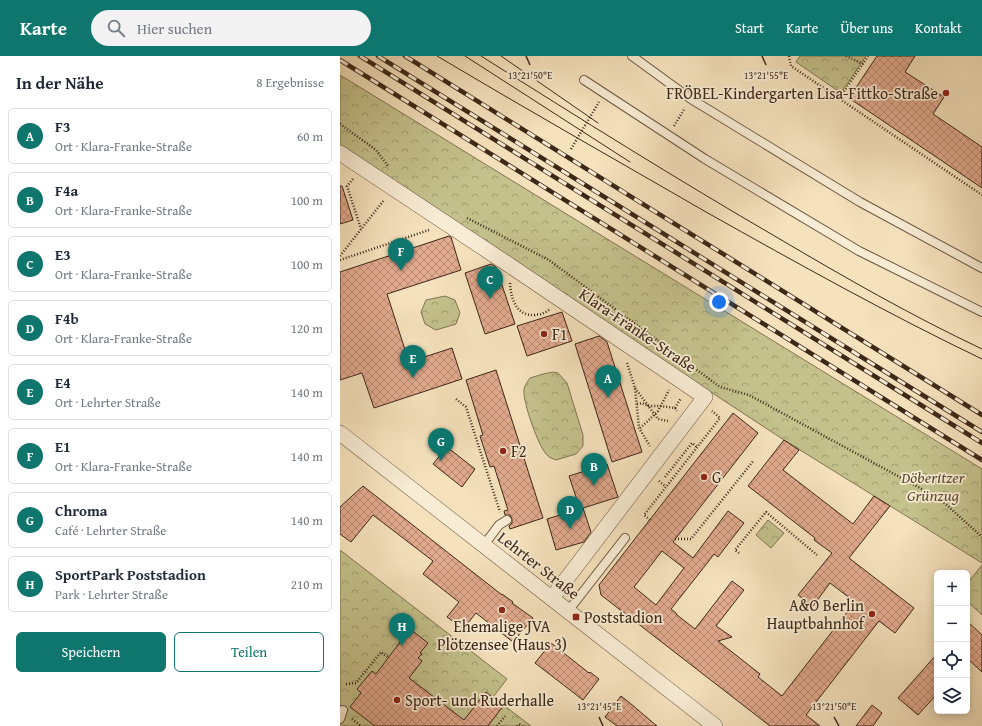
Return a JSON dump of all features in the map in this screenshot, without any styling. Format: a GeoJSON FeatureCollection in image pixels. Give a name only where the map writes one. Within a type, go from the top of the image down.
{"type":"FeatureCollection","features":[{"type":"Feature","properties":{"kind":"street","name":"Klara-Franke-Straße"},"geometry":{"type":"LineString","coordinates":[[344,156],[705,397],[552,598]]}},
{"type":"Feature","properties":{"kind":"street","name":"Lehrter Straße"},"geometry":{"type":"LineString","coordinates":[[340,433],[716,726]]}},
{"type":"Feature","properties":{"kind":"lane"},"geometry":{"type":"LineString","coordinates":[[632,56],[691,99],[860,202],[982,268]]}},
{"type":"Feature","properties":{"kind":"lane"},"geometry":{"type":"LineString","coordinates":[[584,80],[712,163],[859,251],[982,312]]}},
{"type":"Feature","properties":{"kind":"lane"},"geometry":{"type":"LineString","coordinates":[[484,545],[504,517]]}},
{"type":"Feature","properties":{"kind":"lane"},"geometry":{"type":"LineString","coordinates":[[568,610],[625,538]]}},
{"type":"Feature","properties":{"kind":"lane"},"geometry":{"type":"LineString","coordinates":[[340,719],[343,710]]}},
{"type":"Feature","properties":{"kind":"path"},"geometry":{"type":"LineString","coordinates":[[789,56],[791,66],[982,195]]}},
{"type":"Feature","properties":{"kind":"path"},"geometry":{"type":"LineString","coordinates":[[846,56],[862,64]]}},
{"type":"Feature","properties":{"kind":"path"},"geometry":{"type":"LineString","coordinates":[[839,99],[868,56]]}},
{"type":"Feature","properties":{"kind":"path"},"geometry":{"type":"LineString","coordinates":[[340,124],[376,150],[390,169]]}},
{"type":"Feature","properties":{"kind":"path"},"geometry":{"type":"LineString","coordinates":[[344,156],[355,175],[347,186],[361,229]]}},
{"type":"Feature","properties":{"kind":"path"},"geometry":{"type":"LineString","coordinates":[[340,256],[393,188]]}},
{"type":"Feature","properties":{"kind":"path"},"geometry":{"type":"LineString","coordinates":[[462,215],[549,260],[720,387],[749,395],[940,499],[982,537]]}},
{"type":"Feature","properties":{"kind":"path"},"geometry":{"type":"LineString","coordinates":[[340,260],[447,224]]}},
{"type":"Feature","properties":{"kind":"path"},"geometry":{"type":"LineString","coordinates":[[509,265],[511,297],[514,304],[522,312],[530,315],[542,314],[564,302]]}},
{"type":"Feature","properties":{"kind":"path"},"geometry":{"type":"LineString","coordinates":[[620,340],[635,388],[639,428],[656,462]]}},
{"type":"Feature","properties":{"kind":"path"},"geometry":{"type":"LineString","coordinates":[[635,388],[658,419],[683,426]]}},
{"type":"Feature","properties":{"kind":"path"},"geometry":{"type":"LineString","coordinates":[[456,399],[466,407],[504,517]]}},
{"type":"Feature","properties":{"kind":"path"},"geometry":{"type":"LineString","coordinates":[[636,404],[642,403],[649,406],[675,408],[683,426]]}},
{"type":"Feature","properties":{"kind":"path"},"geometry":{"type":"LineString","coordinates":[[639,428],[658,412],[660,406]]}},
{"type":"Feature","properties":{"kind":"path"},"geometry":{"type":"LineString","coordinates":[[644,515],[720,418],[714,413]]}},
{"type":"Feature","properties":{"kind":"path"},"geometry":{"type":"LineString","coordinates":[[698,438],[702,441]]}},
{"type":"Feature","properties":{"kind":"path"},"geometry":{"type":"LineString","coordinates":[[665,477],[692,443],[697,447]]}},
{"type":"Feature","properties":{"kind":"path"},"geometry":{"type":"LineString","coordinates":[[675,539],[691,539],[754,460]]}},
{"type":"Feature","properties":{"kind":"path"},"geometry":{"type":"LineString","coordinates":[[660,483],[666,487]]}},
{"type":"Feature","properties":{"kind":"path"},"geometry":{"type":"LineString","coordinates":[[639,511],[650,520]]}},
{"type":"Feature","properties":{"kind":"path"},"geometry":{"type":"LineString","coordinates":[[739,553],[735,550],[766,512],[817,555]]}},
{"type":"Feature","properties":{"kind":"path"},"geometry":{"type":"LineString","coordinates":[[346,684],[356,683],[381,652],[388,657]]}},
{"type":"Feature","properties":{"kind":"path"},"geometry":{"type":"LineString","coordinates":[[497,726],[505,716]]}},
{"type":"Feature","properties":{"kind":"path"},"geometry":{"type":"LineString","coordinates":[[517,726],[519,724],[522,726]]}},
{"type":"Feature","properties":{"kind":"green space"},"geometry":{"type":"Polygon","coordinates":[[[800,56],[866,56],[841,93],[796,62],[800,56]]]}},
{"type":"Feature","properties":{"kind":"green space","name":"Döberitzer Grünzug"},"geometry":{"type":"Polygon","coordinates":[[[340,75],[982,469],[982,563],[784,440],[340,149],[340,75]]]}},
{"type":"Feature","properties":{"kind":"green space"},"geometry":{"type":"Polygon","coordinates":[[[445,296],[455,300],[460,313],[456,324],[436,330],[425,324],[421,312],[426,300],[445,296]]]}},
{"type":"Feature","properties":{"kind":"green space"},"geometry":{"type":"Polygon","coordinates":[[[553,372],[558,373],[567,383],[583,435],[583,446],[576,454],[556,460],[544,452],[540,444],[528,413],[524,395],[524,388],[530,378],[553,372]]]}},
{"type":"Feature","properties":{"kind":"green space"},"geometry":{"type":"Polygon","coordinates":[[[768,520],[784,533],[771,548],[756,535],[768,520]]]}},
{"type":"Feature","properties":{"kind":"green space"},"geometry":{"type":"Polygon","coordinates":[[[340,550],[507,679],[493,697],[531,726],[340,726],[340,550]]]}},
{"type":"Feature","properties":{"kind":"green space"},"geometry":{"type":"Polygon","coordinates":[[[982,565],[982,615],[970,604],[970,580],[982,565]]]}},
{"type":"Feature","properties":{"kind":"building"},"geometry":{"type":"Polygon","coordinates":[[[877,56],[915,56],[905,72],[944,97],[933,114],[982,147],[982,188],[849,98],[877,56]]]}},
{"type":"Feature","properties":{"kind":"building"},"geometry":{"type":"Polygon","coordinates":[[[340,186],[342,186],[353,220],[340,224],[340,186]]]}},
{"type":"Feature","properties":{"kind":"building"},"geometry":{"type":"Polygon","coordinates":[[[449,236],[451,237],[461,270],[387,294],[409,362],[452,348],[462,379],[374,408],[362,373],[340,380],[340,272],[449,236]]]}},
{"type":"Feature","properties":{"kind":"building"},"geometry":{"type":"Polygon","coordinates":[[[491,264],[496,267],[515,324],[485,334],[465,273],[491,264]]]}},
{"type":"Feature","properties":{"kind":"building","name":"F1"},"geometry":{"type":"Polygon","coordinates":[[[562,312],[572,341],[527,356],[517,326],[562,312]]]}},
{"type":"Feature","properties":{"kind":"building"},"geometry":{"type":"Polygon","coordinates":[[[599,336],[607,342],[642,452],[612,462],[575,344],[599,336]]]}},
{"type":"Feature","properties":{"kind":"building","name":"F2"},"geometry":{"type":"Polygon","coordinates":[[[496,370],[543,518],[510,529],[509,526],[512,523],[512,519],[510,515],[505,515],[504,511],[508,510],[494,466],[490,467],[480,436],[483,435],[466,380],[496,370]]]}},
{"type":"Feature","properties":{"kind":"building"},"geometry":{"type":"Polygon","coordinates":[[[733,413],[758,433],[673,542],[693,558],[728,511],[744,523],[718,557],[714,554],[671,609],[695,629],[732,581],[744,590],[716,626],[732,637],[718,641],[760,674],[758,677],[782,696],[855,602],[830,583],[813,606],[798,595],[832,553],[748,486],[784,440],[799,450],[783,470],[853,524],[874,496],[890,506],[849,558],[914,608],[895,633],[879,621],[806,715],[820,726],[770,726],[601,595],[599,585],[733,413]],[[662,551],[634,587],[656,605],[684,568],[662,551]]]}},
{"type":"Feature","properties":{"kind":"building"},"geometry":{"type":"Polygon","coordinates":[[[447,447],[475,469],[462,487],[433,464],[447,447]]]}},
{"type":"Feature","properties":{"kind":"building"},"geometry":{"type":"Polygon","coordinates":[[[607,464],[618,497],[580,509],[569,476],[607,464]]]}},
{"type":"Feature","properties":{"kind":"building"},"geometry":{"type":"Polygon","coordinates":[[[363,486],[533,618],[513,642],[476,613],[463,629],[447,617],[459,602],[423,574],[433,561],[373,515],[351,542],[340,534],[340,507],[363,486]]]}},
{"type":"Feature","properties":{"kind":"building"},"geometry":{"type":"Polygon","coordinates":[[[583,508],[591,532],[584,542],[556,550],[547,519],[583,508]]]}},
{"type":"Feature","properties":{"kind":"building"},"geometry":{"type":"Polygon","coordinates":[[[970,624],[982,635],[982,672],[970,661],[970,624]]]}},
{"type":"Feature","properties":{"kind":"building","name":"Sport- und Ruderhalle"},"geometry":{"type":"Polygon","coordinates":[[[410,629],[428,643],[418,658],[422,661],[409,678],[464,720],[486,692],[503,706],[488,726],[375,726],[350,707],[361,693],[357,689],[372,671],[376,674],[410,629]]]}},
{"type":"Feature","properties":{"kind":"building"},"geometry":{"type":"Polygon","coordinates":[[[551,643],[599,679],[583,700],[535,663],[551,643]]]}},
{"type":"Feature","properties":{"kind":"building"},"geometry":{"type":"Polygon","coordinates":[[[934,657],[934,697],[918,715],[898,698],[934,657]]]}},
{"type":"Feature","properties":{"kind":"building"},"geometry":{"type":"Polygon","coordinates":[[[621,696],[657,726],[617,726],[605,717],[621,696]]]}},
{"type":"Feature","properties":{"kind":"building"},"geometry":{"type":"Polygon","coordinates":[[[872,705],[882,713],[873,726],[856,726],[872,705]]]}},
{"type":"Feature","properties":{"kind":"tram line"},"geometry":{"type":"LineString","coordinates":[[437,56],[774,250],[877,306],[982,359]]}},
{"type":"Feature","properties":{"kind":"tram line"},"geometry":{"type":"LineString","coordinates":[[465,56],[630,162]]}},
{"type":"Feature","properties":{"kind":"tram line"},"geometry":{"type":"LineString","coordinates":[[481,56],[592,126],[803,253],[904,310],[982,349]]}},
{"type":"Feature","properties":{"kind":"tram line"},"geometry":{"type":"LineString","coordinates":[[501,56],[598,123]]}},
{"type":"Feature","properties":{"kind":"railway"},"geometry":{"type":"LineString","coordinates":[[360,56],[982,443]]}},
{"type":"Feature","properties":{"kind":"railway"},"geometry":{"type":"LineString","coordinates":[[378,56],[982,432]]}},
{"type":"Feature","properties":{"kind":"railway"},"geometry":{"type":"LineString","coordinates":[[405,56],[982,415]]}},
{"type":"Feature","properties":{"kind":"railway"},"geometry":{"type":"LineString","coordinates":[[340,60],[982,460]]}},
{"type":"Feature","properties":{"kind":"place","name":"FRÖBEL-Kindergarten Lisa-Fittko-Straße"},"geometry":{"type":"Point","coordinates":[946,93]}},
{"type":"Feature","properties":{"kind":"place","name":"E1"},"geometry":{"type":"Point","coordinates":[401,271]}},
{"type":"Feature","properties":{"kind":"place","name":"E3"},"geometry":{"type":"Point","coordinates":[490,299]}},
{"type":"Feature","properties":{"kind":"place","name":"F1"},"geometry":{"type":"Point","coordinates":[544,334]}},
{"type":"Feature","properties":{"kind":"place","name":"E4"},"geometry":{"type":"Point","coordinates":[413,378]}},
{"type":"Feature","properties":{"kind":"place","name":"F3"},"geometry":{"type":"Point","coordinates":[608,398]}},
{"type":"Feature","properties":{"kind":"place","name":"F2"},"geometry":{"type":"Point","coordinates":[503,451]}},
{"type":"Feature","properties":{"kind":"place","name":"Chroma"},"geometry":{"type":"Point","coordinates":[441,461]}},
{"type":"Feature","properties":{"kind":"place","name":"G"},"geometry":{"type":"Point","coordinates":[704,477]}},
{"type":"Feature","properties":{"kind":"place","name":"F4a"},"geometry":{"type":"Point","coordinates":[594,486]}},
{"type":"Feature","properties":{"kind":"place","name":"F4b"},"geometry":{"type":"Point","coordinates":[570,529]}},
{"type":"Feature","properties":{"kind":"place","name":"Ehemalige JVA Plötzensee (Haus 3)"},"geometry":{"type":"Point","coordinates":[502,610]}},
{"type":"Feature","properties":{"kind":"place","name":"A&O Berlin Hauptbahnhof"},"geometry":{"type":"Point","coordinates":[872,614]}},
{"type":"Feature","properties":{"kind":"place","name":"Poststadion"},"geometry":{"type":"Point","coordinates":[576,617]}},
{"type":"Feature","properties":{"kind":"place","name":"SportPark Poststadion"},"geometry":{"type":"Point","coordinates":[402,646]}},
{"type":"Feature","properties":{"kind":"place","name":"Sport- und Ruderhalle"},"geometry":{"type":"Point","coordinates":[397,700]}}]}
